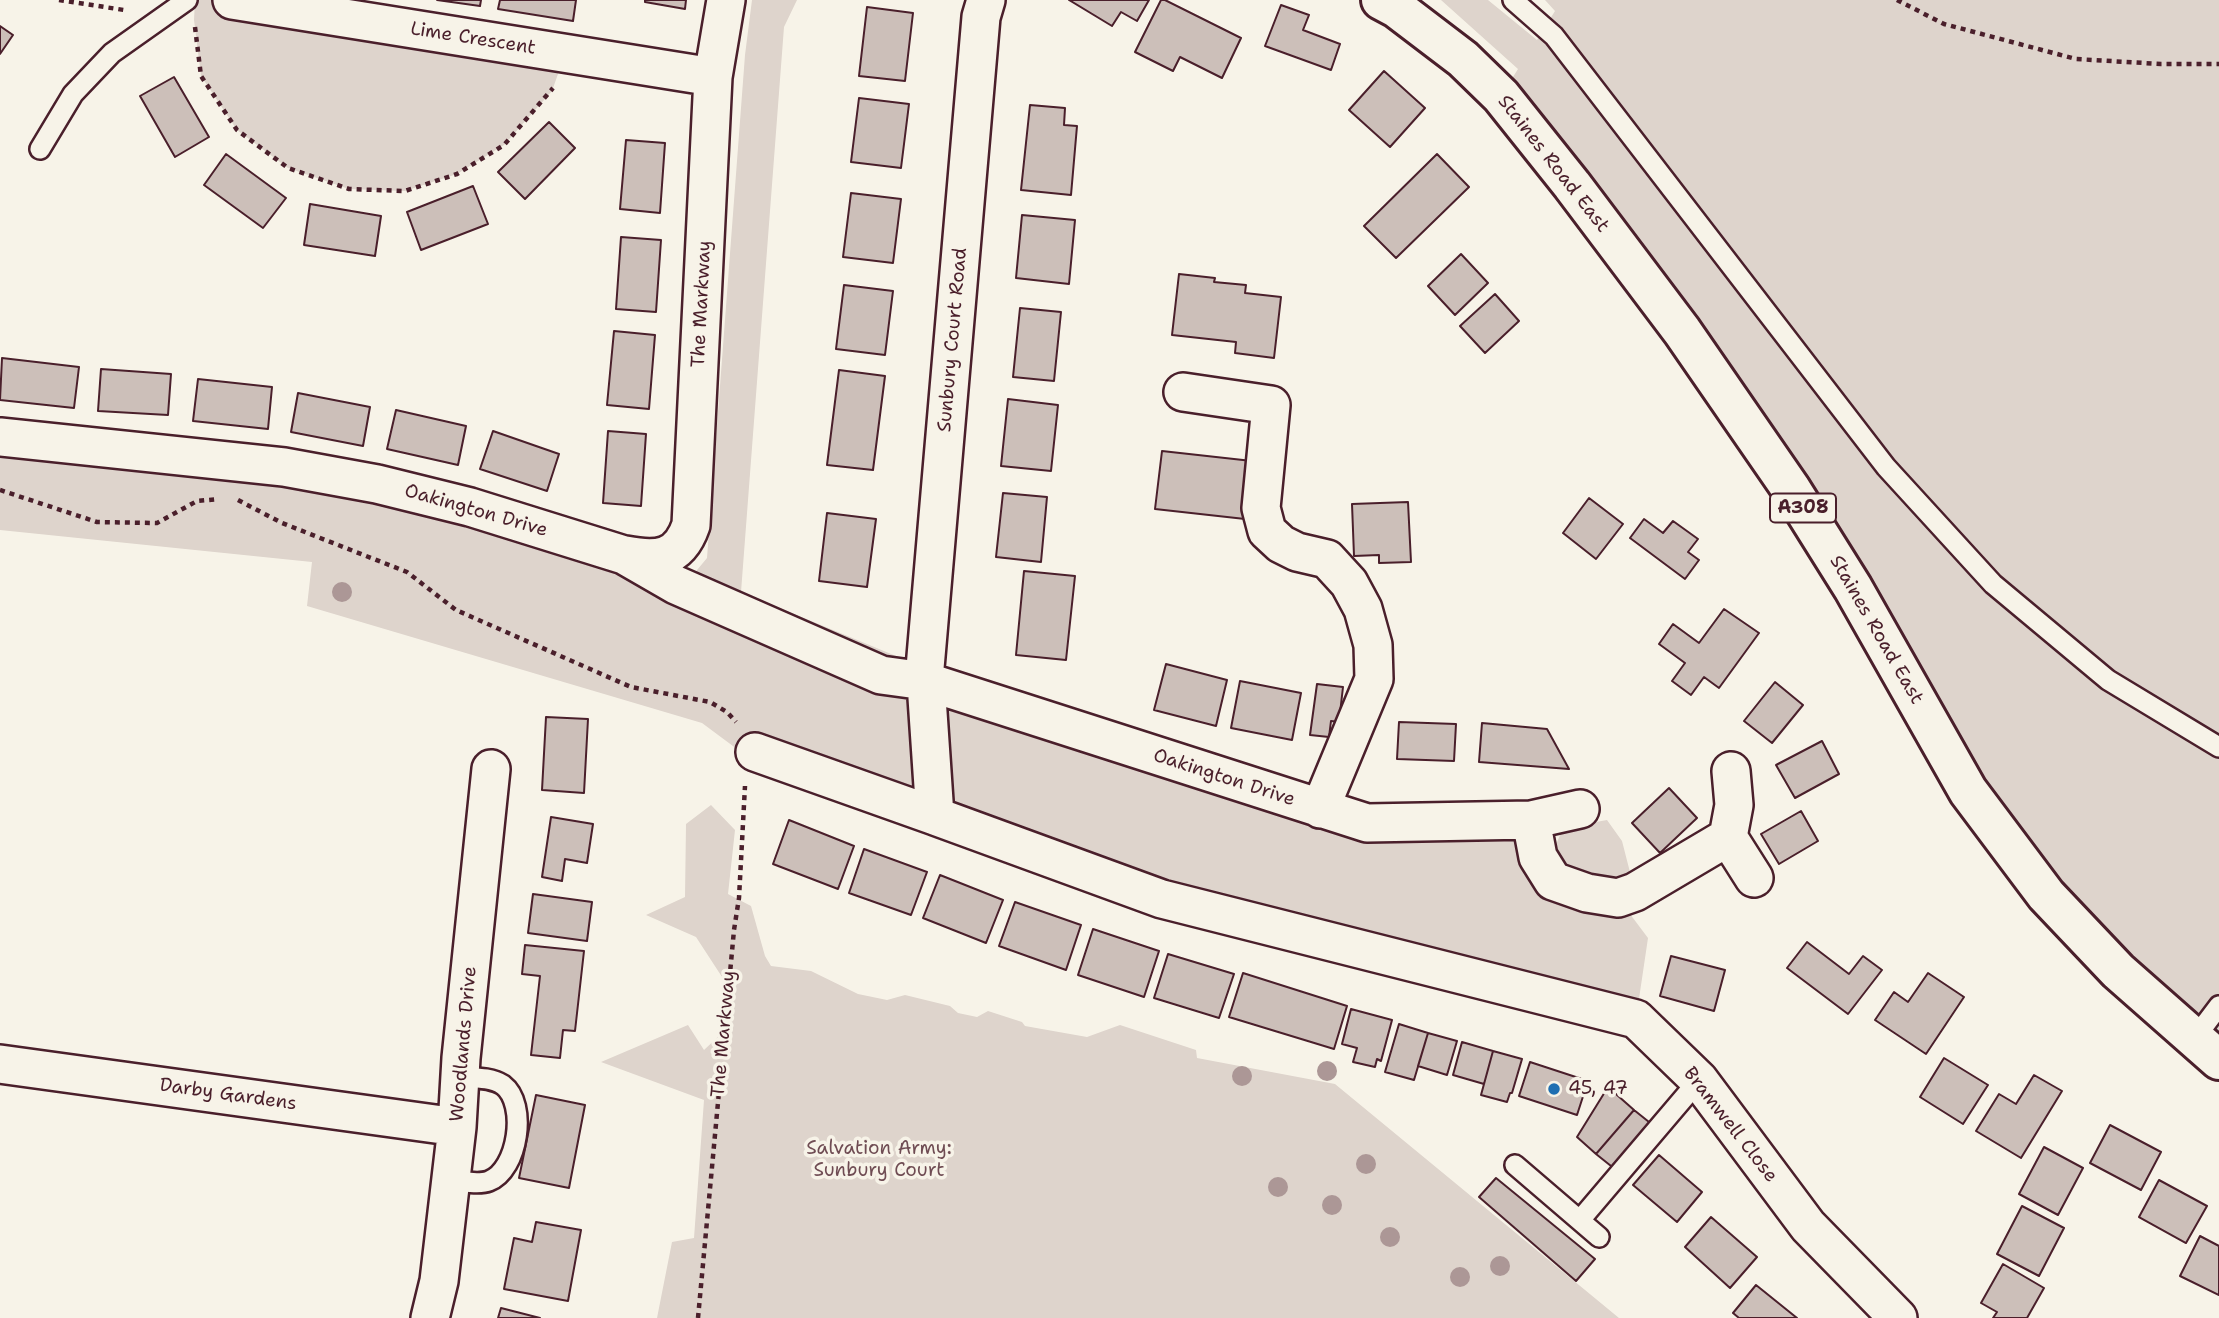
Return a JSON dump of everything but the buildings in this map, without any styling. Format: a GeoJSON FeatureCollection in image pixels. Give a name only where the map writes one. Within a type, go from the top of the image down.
{"type":"FeatureCollection","features":[{"type":"Feature","properties":{"kind":"highway","name":"Staines Road East"},"geometry":{"type":"LineString","coordinates":[[1381,0],[1396,8],[1463,59],[1501,96],[1572,186],[1682,331],[1791,489],[1853,588],[1968,790],[2046,895],[2118,971],[2206,1049]]}},
{"type":"Feature","properties":{"kind":"street","name":"Lime Crescent"},"geometry":{"type":"LineString","coordinates":[[232,0],[713,77]]}},
{"type":"Feature","properties":{"kind":"street","name":"The Markway"},"geometry":{"type":"LineString","coordinates":[[624,555],[648,559],[668,555],[682,542],[691,525],[713,77],[726,0]]}},
{"type":"Feature","properties":{"kind":"street","name":"Sunbury Court Road"},"geometry":{"type":"LineString","coordinates":[[925,681],[981,17],[986,0]]}},
{"type":"Feature","properties":{"kind":"street"},"geometry":{"type":"LineString","coordinates":[[1183,392],[1271,405],[1261,508],[1267,531],[1280,544],[1327,559],[1349,583],[1363,609],[1373,645],[1374,679],[1320,809]]}},
{"type":"Feature","properties":{"kind":"street","name":"Oakington Drive"},"geometry":{"type":"LineString","coordinates":[[0,436],[284,467],[377,484],[470,507],[624,555],[676,584],[881,675],[925,681],[1367,823],[1531,820],[1580,808]]}},
{"type":"Feature","properties":{"kind":"street"},"geometry":{"type":"LineString","coordinates":[[752,751],[935,816],[925,681]]}},
{"type":"Feature","properties":{"kind":"street","name":"Woodlands Drive"},"geometry":{"type":"LineString","coordinates":[[430,1318],[439,1282],[457,1127],[491,769]]}},
{"type":"Feature","properties":{"kind":"street"},"geometry":{"type":"LineString","coordinates":[[1731,771],[1734,805],[1728,837],[1754,878]]}},
{"type":"Feature","properties":{"kind":"street","name":"Bramwell Close"},"geometry":{"type":"LineString","coordinates":[[935,816],[1162,899],[1636,1018],[1699,1080],[1808,1226],[1898,1318]]}},
{"type":"Feature","properties":{"kind":"street"},"geometry":{"type":"LineString","coordinates":[[1531,820],[1538,856],[1553,881],[1587,893],[1618,898],[1635,892],[1728,837]]}},
{"type":"Feature","properties":{"kind":"street","name":"Darby Gardens"},"geometry":{"type":"LineString","coordinates":[[0,1064],[457,1127]]}},
{"type":"Feature","properties":{"kind":"lane"},"geometry":{"type":"LineString","coordinates":[[40,149],[73,94],[112,53],[187,0]]}},
{"type":"Feature","properties":{"kind":"lane"},"geometry":{"type":"LineString","coordinates":[[1513,0],[1554,36],[1886,467],[1993,584],[2108,680],[2219,747]]}},
{"type":"Feature","properties":{"kind":"lane"},"geometry":{"type":"LineString","coordinates":[[2206,1049],[2219,1006]]}},
{"type":"Feature","properties":{"kind":"lane"},"geometry":{"type":"LineString","coordinates":[[450,1181],[487,1182],[504,1170],[512,1158],[518,1111],[503,1085],[488,1079],[460,1077]]}},
{"type":"Feature","properties":{"kind":"lane"},"geometry":{"type":"LineString","coordinates":[[1580,1220],[1699,1080]]}},
{"type":"Feature","properties":{"kind":"lane"},"geometry":{"type":"LineString","coordinates":[[1515,1165],[1599,1237]]}},
{"type":"Feature","properties":{"kind":"path"},"geometry":{"type":"LineString","coordinates":[[1897,0],[1944,24],[2076,59],[2219,64]]}},
{"type":"Feature","properties":{"kind":"path"},"geometry":{"type":"LineString","coordinates":[[194,20],[201,76],[237,130],[288,168],[349,189],[405,191],[457,174],[481,160],[504,145],[552,91],[565,54]]}},
{"type":"Feature","properties":{"kind":"path"},"geometry":{"type":"LineString","coordinates":[[0,489],[97,522],[157,523],[197,500],[221,499]]}},
{"type":"Feature","properties":{"kind":"path"},"geometry":{"type":"LineString","coordinates":[[233,498],[282,523],[407,572],[456,610],[631,687],[709,702],[727,712],[743,730],[752,751]]}},
{"type":"Feature","properties":{"kind":"path","name":"The Markway"},"geometry":{"type":"LineString","coordinates":[[698,1318],[752,751]]}},
{"type":"Feature","properties":{"kind":"green space"},"geometry":{"type":"Polygon","coordinates":[[[195,0],[232,0],[565,54],[552,91],[504,145],[457,174],[405,191],[349,189],[288,168],[237,130],[201,76],[194,20],[195,0]]]}},
{"type":"Feature","properties":{"kind":"green space"},"geometry":{"type":"Polygon","coordinates":[[[752,0],[797,0],[784,27],[741,592],[925,668],[1320,809],[1531,820],[1538,857],[1618,898],[1648,938],[1636,1019],[1363,951],[745,755],[702,723],[307,606],[312,562],[0,530],[0,437],[284,467],[683,587],[707,558],[745,55],[752,0]]]}},
{"type":"Feature","properties":{"kind":"green space"},"geometry":{"type":"Polygon","coordinates":[[[1441,0],[1488,0],[1537,40],[1555,11],[1545,0],[2219,0],[2219,1060],[2118,971],[1919,702],[1501,96],[1518,69],[1441,0]]]}},
{"type":"Feature","properties":{"kind":"green space","name":"Salvation Army: Sunbury Court"},"geometry":{"type":"Polygon","coordinates":[[[711,805],[735,830],[728,894],[751,906],[765,956],[771,966],[811,971],[858,994],[887,1000],[905,995],[950,1006],[958,1013],[977,1017],[988,1011],[1022,1022],[1025,1026],[1087,1037],[1120,1025],[1196,1050],[1197,1058],[1335,1084],[1619,1318],[657,1318],[672,1242],[694,1238],[704,1100],[601,1062],[688,1025],[704,1050],[721,1034],[724,980],[696,937],[646,915],[685,897],[686,824],[711,805]]]}},
{"type":"Feature","properties":{"kind":"green space"},"geometry":{"type":"Polygon","coordinates":[[[1607,820],[1622,841],[1632,880],[1590,881],[1563,863],[1555,847],[1563,828],[1607,820]]]}},
{"type":"Feature","properties":{"kind":"place","name":"45, 47"},"geometry":{"type":"Point","coordinates":[1554,1089]}}]}
